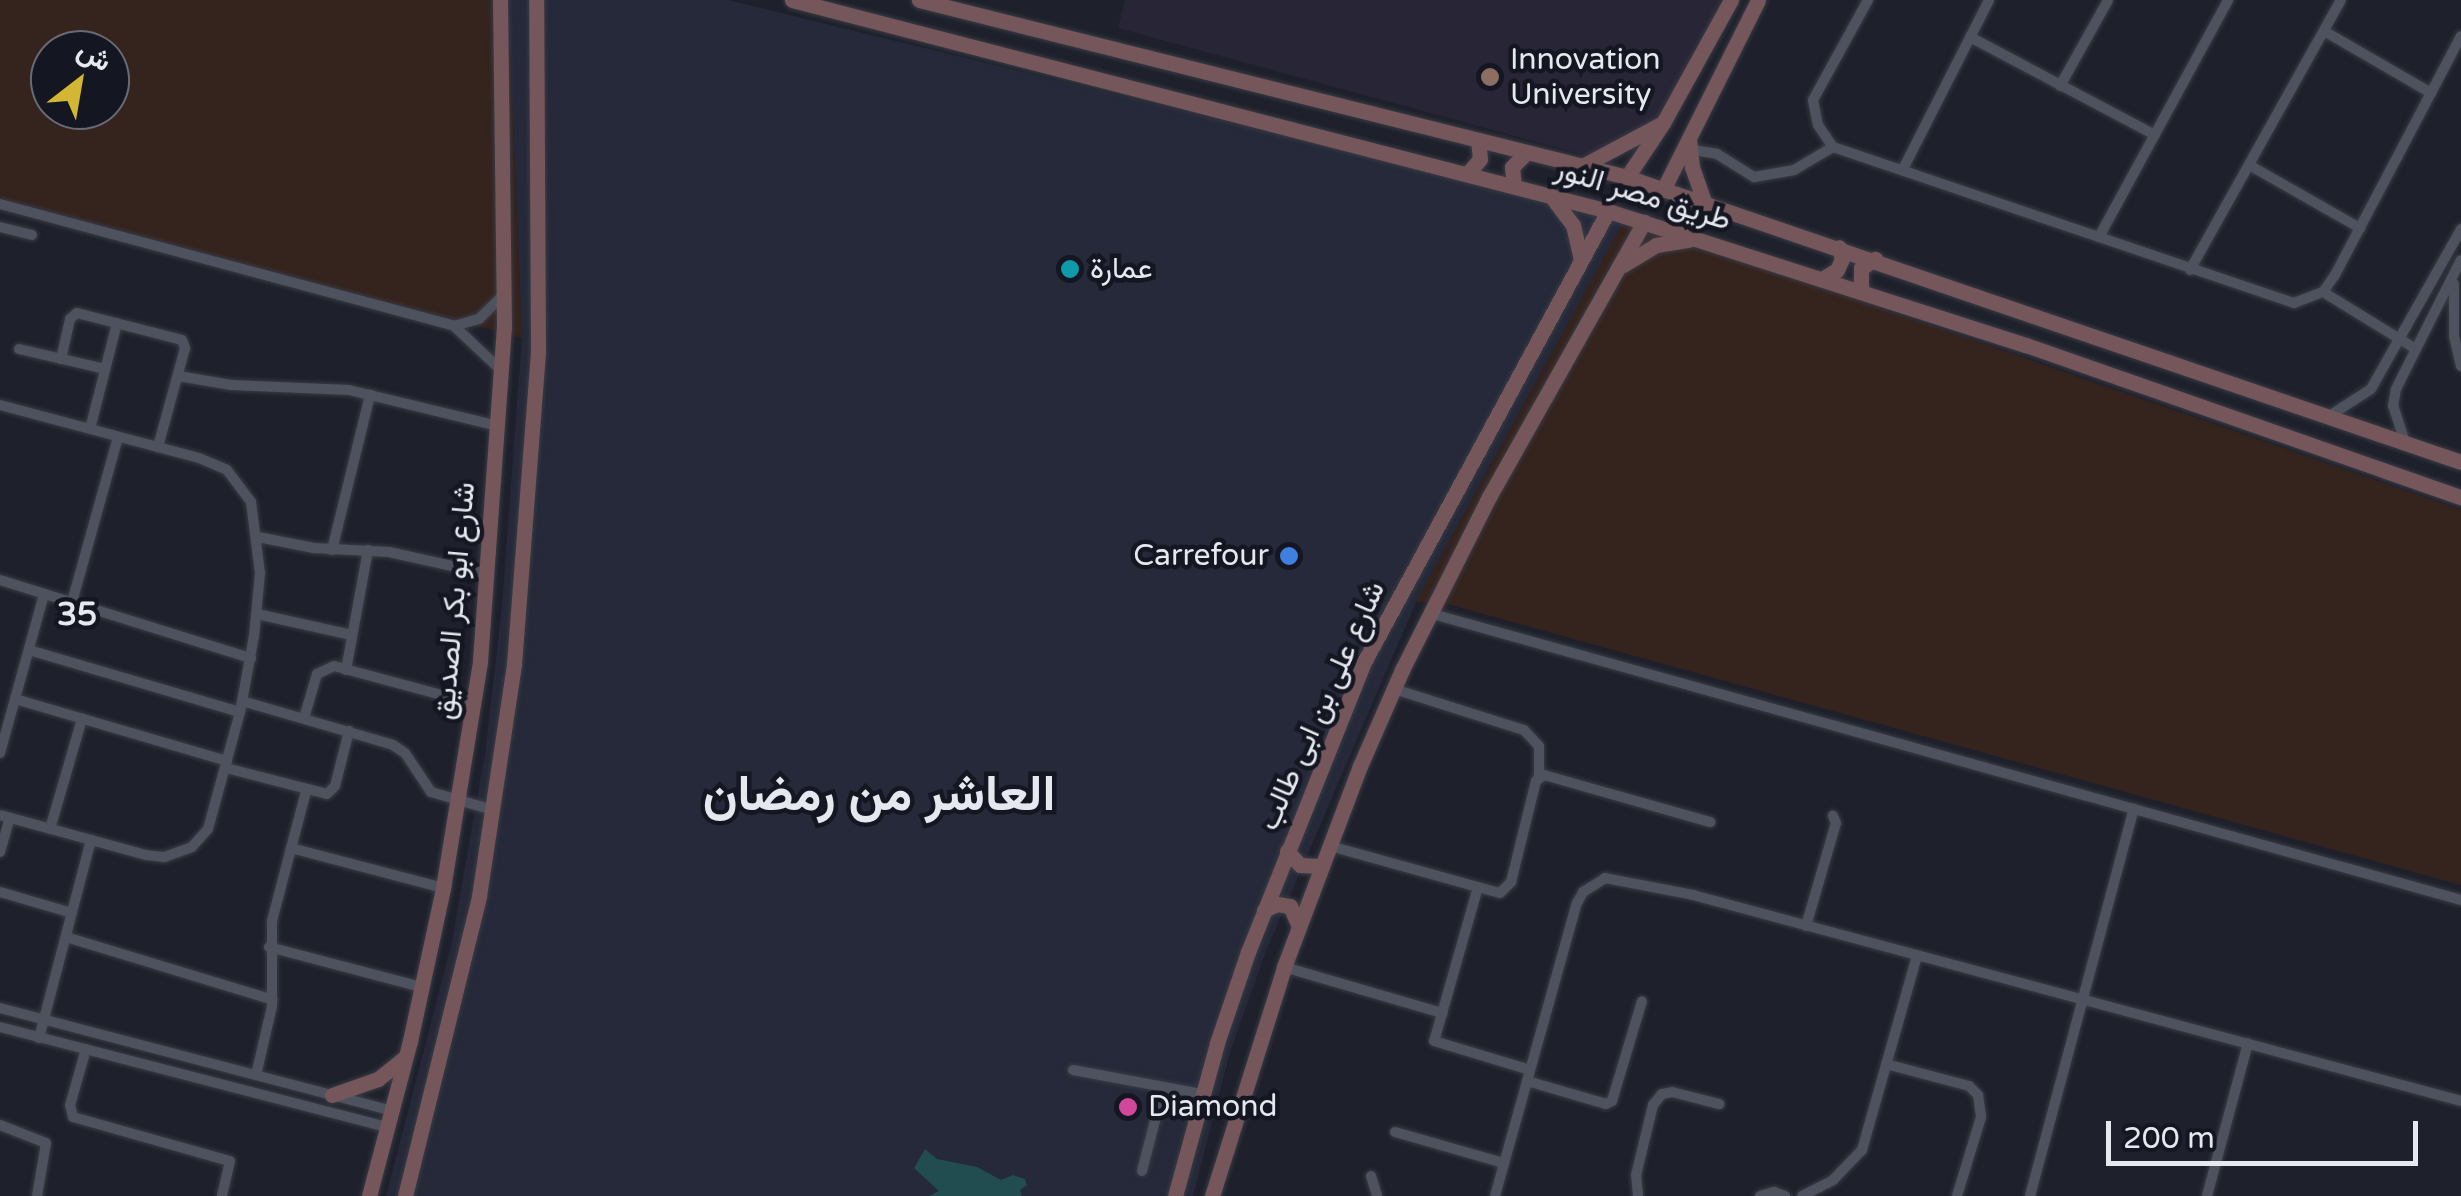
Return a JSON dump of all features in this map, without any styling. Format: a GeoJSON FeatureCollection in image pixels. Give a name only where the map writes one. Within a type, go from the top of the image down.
{"type":"FeatureCollection","features":[{"type":"Feature","properties":{"kind":"street","name":"شارع ابو بكر الصديق"},"geometry":{"type":"LineString","coordinates":[[369,1196],[422,987],[460,803],[475,704],[503,371],[500,0]]}},
{"type":"Feature","properties":{"kind":"street","name":"شارع ابو بكر الصديق"},"geometry":{"type":"LineString","coordinates":[[405,1196],[470,939],[515,650],[538,351],[536,0]]}},
{"type":"Feature","properties":{"kind":"street","name":"طريق مصر النور"},"geometry":{"type":"LineString","coordinates":[[792,0],[1608,211],[1861,292],[2461,497]]}},
{"type":"Feature","properties":{"kind":"street","name":"طريق مصر النور"},"geometry":{"type":"LineString","coordinates":[[919,0],[1627,177],[2461,462]]}},
{"type":"Feature","properties":{"kind":"street"},"geometry":{"type":"LineString","coordinates":[[1627,177],[1663,123],[1730,0]]}},
{"type":"Feature","properties":{"kind":"street"},"geometry":{"type":"LineString","coordinates":[[1662,190],[1758,0]]}},
{"type":"Feature","properties":{"kind":"street"},"geometry":{"type":"LineString","coordinates":[[1868,0],[1814,100],[1818,125],[1833,147],[2278,301],[2294,303],[2322,292],[2461,36]]}},
{"type":"Feature","properties":{"kind":"street"},"geometry":{"type":"LineString","coordinates":[[1903,169],[1989,0]]}},
{"type":"Feature","properties":{"kind":"street"},"geometry":{"type":"LineString","coordinates":[[2060,86],[2108,0]]}},
{"type":"Feature","properties":{"kind":"street"},"geometry":{"type":"LineString","coordinates":[[2099,237],[2228,0]]}},
{"type":"Feature","properties":{"kind":"street"},"geometry":{"type":"LineString","coordinates":[[2190,270],[2342,0]]}},
{"type":"Feature","properties":{"kind":"street"},"geometry":{"type":"LineString","coordinates":[[2324,30],[2430,93]]}},
{"type":"Feature","properties":{"kind":"street"},"geometry":{"type":"LineString","coordinates":[[1970,36],[2154,135]]}},
{"type":"Feature","properties":{"kind":"street"},"geometry":{"type":"LineString","coordinates":[[503,80],[519,73],[536,78]]}},
{"type":"Feature","properties":{"kind":"street"},"geometry":{"type":"LineString","coordinates":[[1684,86],[1706,97]]}},
{"type":"Feature","properties":{"kind":"street"},"geometry":{"type":"LineString","coordinates":[[1584,165],[1663,123]]}},
{"type":"Feature","properties":{"kind":"street"},"geometry":{"type":"LineString","coordinates":[[1468,174],[1480,159],[1478,140]]}},
{"type":"Feature","properties":{"kind":"street"},"geometry":{"type":"LineString","coordinates":[[1688,142],[1754,177],[1794,170],[1833,147]]}},
{"type":"Feature","properties":{"kind":"street"},"geometry":{"type":"LineString","coordinates":[[1688,142],[1706,207]]}},
{"type":"Feature","properties":{"kind":"street"},"geometry":{"type":"LineString","coordinates":[[1514,186],[1509,176],[1512,168],[1527,152]]}},
{"type":"Feature","properties":{"kind":"street"},"geometry":{"type":"LineString","coordinates":[[2249,165],[2360,228]]}},
{"type":"Feature","properties":{"kind":"street"},"geometry":{"type":"LineString","coordinates":[[1551,196],[1572,225],[1581,260]]}},
{"type":"Feature","properties":{"kind":"street"},"geometry":{"type":"LineString","coordinates":[[0,204],[454,326],[503,371]]}},
{"type":"Feature","properties":{"kind":"street","name":"شارع على بن ابى طالب"},"geometry":{"type":"LineString","coordinates":[[1176,1196],[1203,1094],[1264,910],[1364,664],[1608,211]]}},
{"type":"Feature","properties":{"kind":"street","name":"شارع على بن ابى طالب"},"geometry":{"type":"LineString","coordinates":[[1212,1196],[1284,967],[1394,689],[1429,613],[1644,222]]}},
{"type":"Feature","properties":{"kind":"street"},"geometry":{"type":"LineString","coordinates":[[0,227],[32,235]]}},
{"type":"Feature","properties":{"kind":"street"},"geometry":{"type":"LineString","coordinates":[[2327,418],[2371,389],[2461,229]]}},
{"type":"Feature","properties":{"kind":"street"},"geometry":{"type":"LineString","coordinates":[[1620,268],[1656,246],[1697,240]]}},
{"type":"Feature","properties":{"kind":"street"},"geometry":{"type":"LineString","coordinates":[[1822,279],[1837,270],[1842,259],[1839,248]]}},
{"type":"Feature","properties":{"kind":"street"},"geometry":{"type":"LineString","coordinates":[[1861,292],[1862,268],[1875,259]]}},
{"type":"Feature","properties":{"kind":"street"},"geometry":{"type":"LineString","coordinates":[[2406,443],[2394,406],[2396,390],[2458,265]]}},
{"type":"Feature","properties":{"kind":"street"},"geometry":{"type":"LineString","coordinates":[[2458,265],[2451,302],[2461,366]]}},
{"type":"Feature","properties":{"kind":"street"},"geometry":{"type":"LineString","coordinates":[[454,326],[490,312],[505,290]]}},
{"type":"Feature","properties":{"kind":"street"},"geometry":{"type":"LineString","coordinates":[[2322,292],[2416,349]]}},
{"type":"Feature","properties":{"kind":"street"},"geometry":{"type":"LineString","coordinates":[[1554,312],[1568,311],[1584,326]]}},
{"type":"Feature","properties":{"kind":"street"},"geometry":{"type":"LineString","coordinates":[[61,359],[72,315],[182,340],[186,348],[158,447]]}},
{"type":"Feature","properties":{"kind":"street"},"geometry":{"type":"LineString","coordinates":[[90,429],[118,324]]}},
{"type":"Feature","properties":{"kind":"street"},"geometry":{"type":"LineString","coordinates":[[19,349],[105,369]]}},
{"type":"Feature","properties":{"kind":"street"},"geometry":{"type":"LineString","coordinates":[[178,376],[231,385],[328,388],[498,426]]}},
{"type":"Feature","properties":{"kind":"street"},"geometry":{"type":"LineString","coordinates":[[332,550],[370,395]]}},
{"type":"Feature","properties":{"kind":"street"},"geometry":{"type":"LineString","coordinates":[[0,405],[214,463],[237,479],[250,502],[258,538],[258,614],[251,658],[208,829],[192,847],[164,857],[5,817],[0,852]]}},
{"type":"Feature","properties":{"kind":"street"},"geometry":{"type":"LineString","coordinates":[[72,602],[118,437]]}},
{"type":"Feature","properties":{"kind":"street"},"geometry":{"type":"LineString","coordinates":[[258,538],[332,550],[368,550],[488,574]]}},
{"type":"Feature","properties":{"kind":"street"},"geometry":{"type":"LineString","coordinates":[[346,670],[368,550]]}},
{"type":"Feature","properties":{"kind":"street"},"geometry":{"type":"LineString","coordinates":[[0,580],[251,658]]}},
{"type":"Feature","properties":{"kind":"street"},"geometry":{"type":"LineString","coordinates":[[0,754],[44,594]]}},
{"type":"Feature","properties":{"kind":"street"},"geometry":{"type":"LineString","coordinates":[[1429,613],[2461,900]]}},
{"type":"Feature","properties":{"kind":"street"},"geometry":{"type":"LineString","coordinates":[[258,614],[352,635]]}},
{"type":"Feature","properties":{"kind":"street"},"geometry":{"type":"LineString","coordinates":[[29,650],[393,744],[405,753],[430,792],[493,810]]}},
{"type":"Feature","properties":{"kind":"street"},"geometry":{"type":"LineString","coordinates":[[304,718],[316,674],[324,668],[346,670],[475,704]]}},
{"type":"Feature","properties":{"kind":"street"},"geometry":{"type":"LineString","coordinates":[[1330,846],[1500,893],[1508,889],[1539,776],[1539,746],[1524,730],[1394,689]]}},
{"type":"Feature","properties":{"kind":"street"},"geometry":{"type":"LineString","coordinates":[[15,700],[306,791],[331,792],[349,732]]}},
{"type":"Feature","properties":{"kind":"street"},"geometry":{"type":"LineString","coordinates":[[50,829],[82,719]]}},
{"type":"Feature","properties":{"kind":"street"},"geometry":{"type":"LineString","coordinates":[[1539,776],[1710,822]]}},
{"type":"Feature","properties":{"kind":"street"},"geometry":{"type":"LineString","coordinates":[[256,1075],[273,1000],[269,947],[306,791]]}},
{"type":"Feature","properties":{"kind":"street"},"geometry":{"type":"LineString","coordinates":[[2030,1196],[2134,809]]}},
{"type":"Feature","properties":{"kind":"street"},"geometry":{"type":"LineString","coordinates":[[1806,926],[1836,824],[1833,816]]}},
{"type":"Feature","properties":{"kind":"street"},"geometry":{"type":"LineString","coordinates":[[39,1038],[91,840]]}},
{"type":"Feature","properties":{"kind":"street"},"geometry":{"type":"LineString","coordinates":[[291,848],[443,888]]}},
{"type":"Feature","properties":{"kind":"street"},"geometry":{"type":"LineString","coordinates":[[1287,850],[1300,866],[1322,866]]}},
{"type":"Feature","properties":{"kind":"street"},"geometry":{"type":"LineString","coordinates":[[1495,1196],[1577,903],[1593,883],[1618,878],[2461,1101]]}},
{"type":"Feature","properties":{"kind":"street"},"geometry":{"type":"LineString","coordinates":[[1478,887],[1434,1041],[1606,1104],[1612,1101],[1642,1001]]}},
{"type":"Feature","properties":{"kind":"street"},"geometry":{"type":"LineString","coordinates":[[0,892],[72,913]]}},
{"type":"Feature","properties":{"kind":"street"},"geometry":{"type":"LineString","coordinates":[[1264,910],[1277,904],[1290,906],[1300,926]]}},
{"type":"Feature","properties":{"kind":"street"},"geometry":{"type":"LineString","coordinates":[[66,937],[273,1000]]}},
{"type":"Feature","properties":{"kind":"street"},"geometry":{"type":"LineString","coordinates":[[269,947],[422,987]]}},
{"type":"Feature","properties":{"kind":"street"},"geometry":{"type":"LineString","coordinates":[[1802,1196],[1833,1180],[1862,1150],[1917,956]]}},
{"type":"Feature","properties":{"kind":"street"},"geometry":{"type":"LineString","coordinates":[[1284,967],[1442,1013]]}},
{"type":"Feature","properties":{"kind":"street"},"geometry":{"type":"LineString","coordinates":[[0,1008],[366,1104],[390,1119]]}},
{"type":"Feature","properties":{"kind":"street"},"geometry":{"type":"LineString","coordinates":[[0,1027],[362,1121],[390,1119]]}},
{"type":"Feature","properties":{"kind":"street"},"geometry":{"type":"LineString","coordinates":[[2208,1196],[2248,1043]]}},
{"type":"Feature","properties":{"kind":"street"},"geometry":{"type":"LineString","coordinates":[[86,1050],[70,1106],[72,1117],[230,1161],[222,1196]]}},
{"type":"Feature","properties":{"kind":"street"},"geometry":{"type":"LineString","coordinates":[[332,1095],[364,1086],[404,1058]]}},
{"type":"Feature","properties":{"kind":"street"},"geometry":{"type":"LineString","coordinates":[[1886,1064],[1969,1086],[1978,1095],[1980,1117],[1957,1196]]}},
{"type":"Feature","properties":{"kind":"street"},"geometry":{"type":"LineString","coordinates":[[1073,1070],[1203,1094]]}},
{"type":"Feature","properties":{"kind":"street"},"geometry":{"type":"LineString","coordinates":[[1142,1172],[1156,1117],[1169,1090]]}},
{"type":"Feature","properties":{"kind":"street"},"geometry":{"type":"LineString","coordinates":[[1638,1196],[1636,1175],[1653,1106],[1662,1094],[1672,1092],[1719,1104]]}},
{"type":"Feature","properties":{"kind":"street"},"geometry":{"type":"LineString","coordinates":[[362,1121],[366,1104]]}},
{"type":"Feature","properties":{"kind":"street"},"geometry":{"type":"LineString","coordinates":[[0,1125],[46,1143],[37,1196]]}},
{"type":"Feature","properties":{"kind":"street"},"geometry":{"type":"LineString","coordinates":[[1396,1132],[1504,1163]]}},
{"type":"Feature","properties":{"kind":"street"},"geometry":{"type":"LineString","coordinates":[[1370,1176],[1377,1196]]}},
{"type":"Feature","properties":{"kind":"street"},"geometry":{"type":"LineString","coordinates":[[1760,1196],[1774,1192],[1784,1196]]}},
{"type":"Feature","properties":{"kind":"shaded area"},"geometry":{"type":"Polygon","coordinates":[[[0,0],[508,0],[522,338],[0,198],[0,0]]]}},
{"type":"Feature","properties":{"kind":"shaded area"},"geometry":{"type":"Polygon","coordinates":[[[508,0],[728,0],[1625,219],[1416,602],[1266,951],[1230,1053],[1193,1196],[386,1196],[452,942],[485,754],[502,607],[522,338],[508,0]]]}},
{"type":"Feature","properties":{"kind":"shaded area","name":"Innovation University"},"geometry":{"type":"Polygon","coordinates":[[[1125,0],[1723,0],[1654,126],[1585,155],[1118,28],[1125,0]]]}},
{"type":"Feature","properties":{"kind":"shaded area"},"geometry":{"type":"Polygon","coordinates":[[[1625,219],[2461,510],[2461,885],[1451,605],[1416,602],[1625,219]]]}},
{"type":"Feature","properties":{"kind":"shaded area"},"geometry":{"type":"Polygon","coordinates":[[[925,1149],[937,1159],[977,1167],[1001,1180],[1013,1175],[1025,1179],[1027,1185],[1020,1190],[1022,1196],[929,1196],[939,1191],[914,1168],[925,1149]]]}},
{"type":"Feature","properties":{"kind":"place","name":"Innovation University"},"geometry":{"type":"Point","coordinates":[1490,77]}},
{"type":"Feature","properties":{"kind":"place","name":"عمارة"},"geometry":{"type":"Point","coordinates":[1070,269]}},
{"type":"Feature","properties":{"kind":"place","name":"Carrefour"},"geometry":{"type":"Point","coordinates":[1289,556]}},
{"type":"Feature","properties":{"kind":"place","name":"Diamond"},"geometry":{"type":"Point","coordinates":[1128,1107]}},
{"type":"Feature","properties":{"kind":"district","name":"35"},"geometry":{"type":"Point","coordinates":[77,615]}},
{"type":"Feature","properties":{"kind":"district","name":"العاشر من رمضان"},"geometry":{"type":"Point","coordinates":[879,795]}}]}
